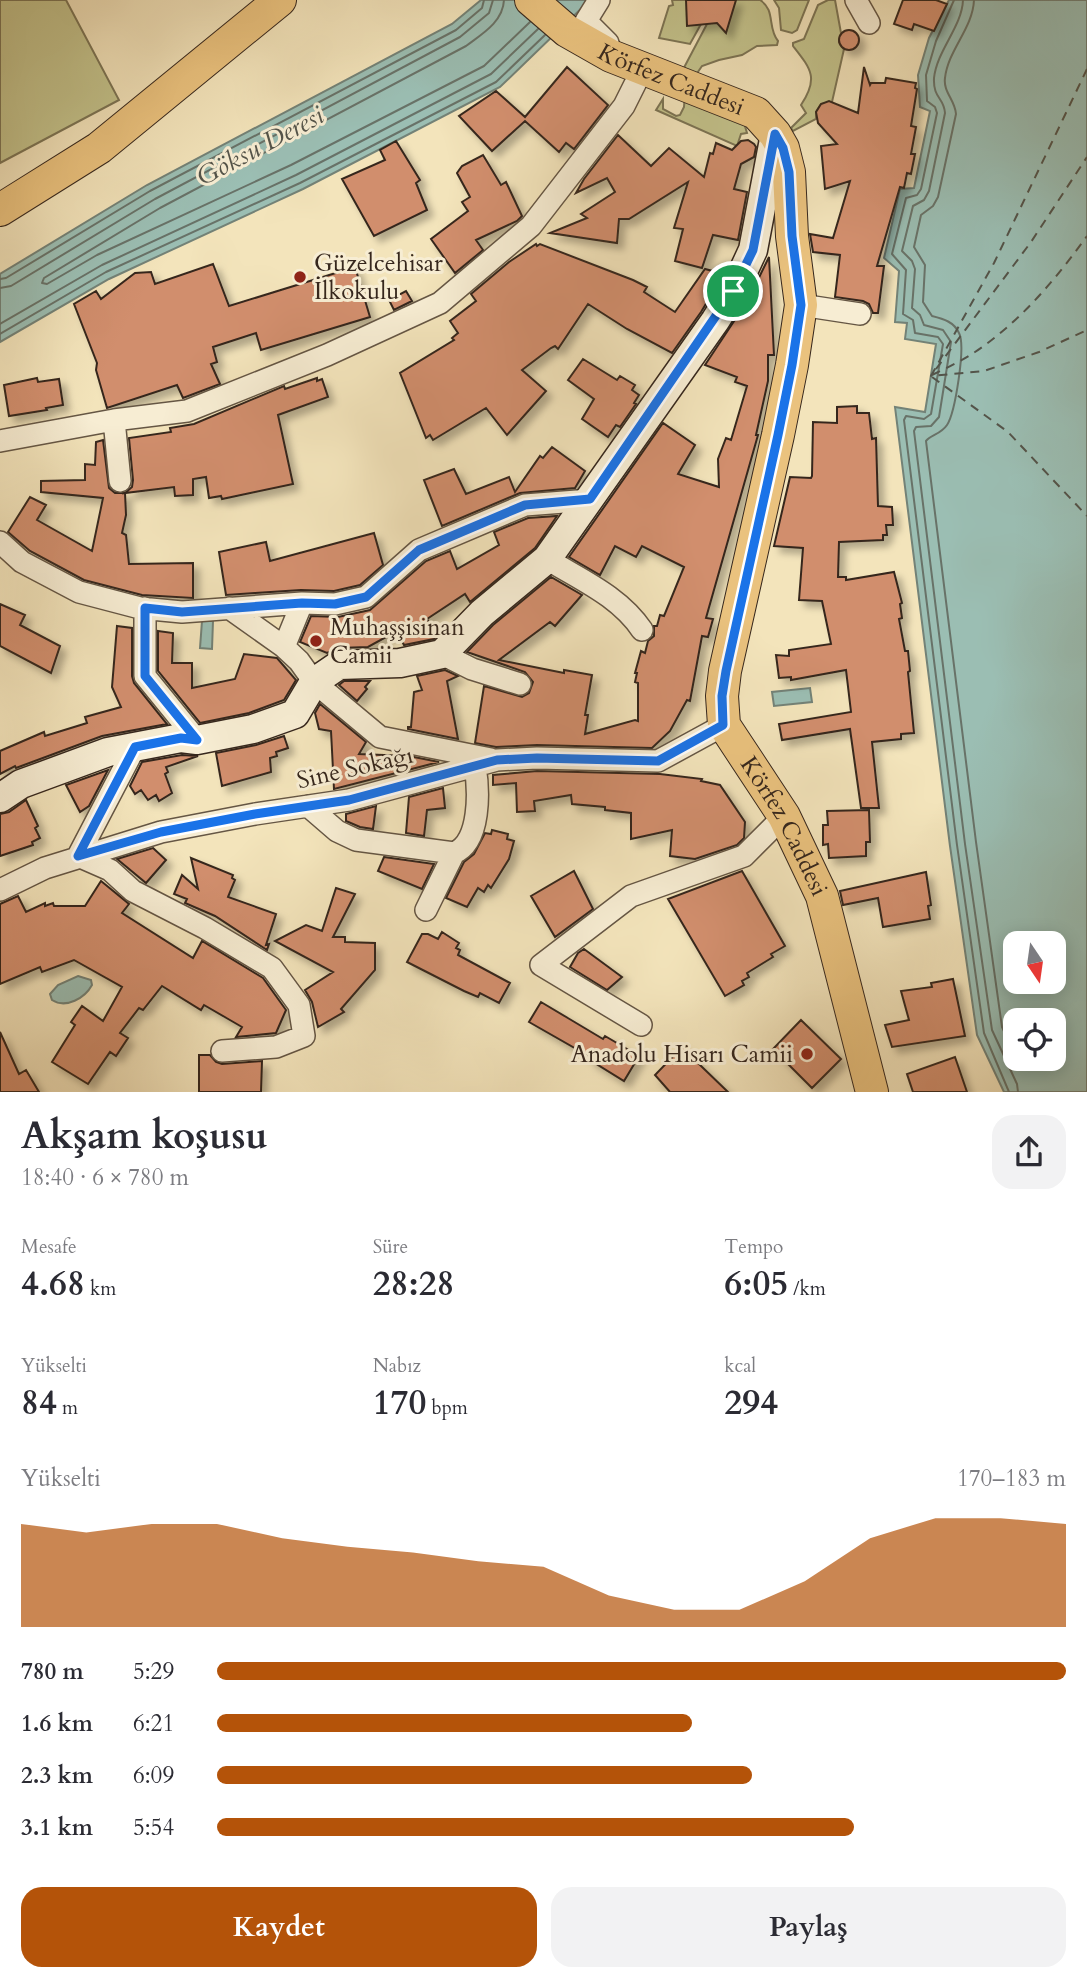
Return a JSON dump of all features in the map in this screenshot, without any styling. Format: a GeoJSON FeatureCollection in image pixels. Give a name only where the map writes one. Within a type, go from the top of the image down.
{"type":"FeatureCollection","features":[{"type":"Feature","properties":{"kind":"main road"},"geometry":{"type":"LineString","coordinates":[[0,210],[99,148],[280,0]]}},
{"type":"Feature","properties":{"kind":"main road","name":"Körfez Caddesi"},"geometry":{"type":"LineString","coordinates":[[531,0],[567,31],[611,56],[756,113],[775,134],[783,148],[789,172],[792,236],[801,305],[780,424],[726,671],[722,696],[723,725],[784,816],[822,896],[872,1092]]}},
{"type":"Feature","properties":{"kind":"street"},"geometry":{"type":"LineString","coordinates":[[599,0],[586,21],[608,43],[611,56]]}},
{"type":"Feature","properties":{"kind":"street"},"geometry":{"type":"LineString","coordinates":[[856,0],[869,23]]}},
{"type":"Feature","properties":{"kind":"street"},"geometry":{"type":"LineString","coordinates":[[0,442],[114,420],[187,411],[327,355],[440,303],[531,226],[624,106],[642,70]]}},
{"type":"Feature","properties":{"kind":"street"},"geometry":{"type":"LineString","coordinates":[[0,798],[21,784],[91,757],[181,738],[197,740],[253,729],[295,714],[314,682],[339,666],[400,663],[442,654],[482,612],[547,559],[733,291],[753,250],[775,134]]}},
{"type":"Feature","properties":{"kind":"street"},"geometry":{"type":"LineString","coordinates":[[801,305],[860,314]]}},
{"type":"Feature","properties":{"kind":"street"},"geometry":{"type":"LineString","coordinates":[[114,420],[120,481]]}},
{"type":"Feature","properties":{"kind":"street"},"geometry":{"type":"LineString","coordinates":[[0,542],[22,562],[79,592],[145,608],[182,612],[302,603],[335,604],[366,597],[419,550],[525,505],[590,499]]}},
{"type":"Feature","properties":{"kind":"street"},"geometry":{"type":"LineString","coordinates":[[547,559],[616,600],[631,614],[642,630]]}},
{"type":"Feature","properties":{"kind":"street"},"geometry":{"type":"LineString","coordinates":[[284,647],[302,603]]}},
{"type":"Feature","properties":{"kind":"street"},"geometry":{"type":"LineString","coordinates":[[145,608],[145,676],[197,740]]}},
{"type":"Feature","properties":{"kind":"street"},"geometry":{"type":"LineString","coordinates":[[229,608],[284,647],[299,661],[314,682],[380,737],[497,760]]}},
{"type":"Feature","properties":{"kind":"street"},"geometry":{"type":"LineString","coordinates":[[442,654],[472,669],[520,684]]}},
{"type":"Feature","properties":{"kind":"street","name":"Sine Sokağı"},"geometry":{"type":"LineString","coordinates":[[0,890],[45,867],[161,832],[349,800],[497,760],[537,758],[658,761],[723,725]]}},
{"type":"Feature","properties":{"kind":"street"},"geometry":{"type":"LineString","coordinates":[[135,747],[78,856],[110,870],[133,891],[205,928],[272,968],[299,1005],[304,1036],[276,1047],[222,1051]]}},
{"type":"Feature","properties":{"kind":"street"},"geometry":{"type":"LineString","coordinates":[[308,806],[337,831],[356,840],[454,853],[462,850],[467,843],[474,822],[479,791],[475,766]]}},
{"type":"Feature","properties":{"kind":"street"},"geometry":{"type":"LineString","coordinates":[[641,1025],[541,965],[631,896],[744,856],[784,816]]}},
{"type":"Feature","properties":{"kind":"street"},"geometry":{"type":"LineString","coordinates":[[426,910],[454,853]]}},
{"type":"Feature","properties":{"kind":"shaded area"},"geometry":{"type":"Polygon","coordinates":[[[0,0],[66,0],[119,100],[0,163],[0,0]]]}},
{"type":"Feature","properties":{"kind":"shaded area"},"geometry":{"type":"Polygon","coordinates":[[[672,0],[760,0],[770,14],[777,45],[757,46],[742,55],[702,66],[693,79],[678,79],[707,24],[701,24],[690,44],[659,38],[669,6],[673,5],[672,0]]]}},
{"type":"Feature","properties":{"kind":"shaded area"},"geometry":{"type":"Polygon","coordinates":[[[774,0],[809,0],[797,30],[792,33],[781,30],[779,8],[774,0]]]}},
{"type":"Feature","properties":{"kind":"shaded area"},"geometry":{"type":"Polygon","coordinates":[[[835,0],[841,33],[839,42],[844,49],[832,102],[821,104],[816,112],[816,119],[793,131],[791,128],[806,113],[801,105],[811,81],[808,68],[793,43],[804,39],[818,5],[835,0]]]}},
{"type":"Feature","properties":{"kind":"shaded area"},"geometry":{"type":"Polygon","coordinates":[[[685,93],[742,116],[747,133],[741,134],[737,146],[656,110],[663,99],[663,109],[676,116],[680,115],[684,107],[685,93]]]}},
{"type":"Feature","properties":{"kind":"water","name":"Göksu Deresi"},"geometry":{"type":"Polygon","coordinates":[[[481,0],[590,0],[500,87],[303,189],[109,279],[0,342],[0,274],[147,185],[452,24],[481,0]]]}},
{"type":"Feature","properties":{"kind":"water"},"geometry":{"type":"Polygon","coordinates":[[[949,0],[1087,0],[1087,1092],[1004,1092],[977,1035],[950,846],[895,407],[925,412],[936,344],[905,339],[907,323],[895,322],[899,271],[884,258],[900,189],[914,188],[930,111],[920,107],[918,75],[929,38],[949,0]]]}},
{"type":"Feature","properties":{"kind":"water"},"geometry":{"type":"Polygon","coordinates":[[[202,621],[213,621],[212,649],[200,648],[202,621]]]}},
{"type":"Feature","properties":{"kind":"water"},"geometry":{"type":"Polygon","coordinates":[[[810,688],[812,702],[774,706],[772,692],[810,688]]]}},
{"type":"Feature","properties":{"kind":"water"},"geometry":{"type":"Polygon","coordinates":[[[78,976],[91,980],[92,985],[85,994],[69,1003],[52,1000],[50,994],[58,985],[78,976]]]}},
{"type":"Feature","properties":{"kind":"building"},"geometry":{"type":"Polygon","coordinates":[[[686,0],[736,0],[726,33],[717,23],[687,26],[686,0]]]}},
{"type":"Feature","properties":{"kind":"building"},"geometry":{"type":"Polygon","coordinates":[[[903,0],[936,0],[947,4],[934,31],[914,24],[912,30],[894,24],[903,0]]]}},
{"type":"Feature","properties":{"kind":"building"},"geometry":{"type":"Polygon","coordinates":[[[849,30],[856,33],[859,40],[856,47],[849,50],[842,47],[839,40],[842,33],[849,30]]]}},
{"type":"Feature","properties":{"kind":"building"},"geometry":{"type":"Polygon","coordinates":[[[567,67],[608,105],[574,149],[566,143],[559,152],[525,121],[492,151],[459,116],[496,91],[525,117],[567,67]]]}},
{"type":"Feature","properties":{"kind":"building"},"geometry":{"type":"Polygon","coordinates":[[[864,67],[870,85],[885,83],[886,78],[916,83],[917,89],[911,126],[916,127],[911,154],[915,154],[911,174],[907,173],[904,188],[900,187],[877,266],[884,266],[878,313],[873,313],[869,304],[863,301],[835,297],[840,255],[813,252],[810,234],[833,238],[850,181],[825,189],[821,146],[837,144],[818,123],[816,112],[821,104],[829,101],[858,113],[864,67]]]}},
{"type":"Feature","properties":{"kind":"building"},"geometry":{"type":"Polygon","coordinates":[[[618,135],[651,166],[669,148],[704,177],[710,153],[713,154],[716,143],[732,150],[741,141],[748,140],[754,144],[754,157],[741,164],[734,189],[747,192],[738,240],[713,235],[702,268],[675,261],[683,229],[674,228],[688,182],[629,219],[619,219],[617,243],[550,233],[587,218],[581,214],[615,192],[607,178],[576,193],[618,135]]]}},
{"type":"Feature","properties":{"kind":"building"},"geometry":{"type":"Polygon","coordinates":[[[396,141],[420,180],[416,183],[427,210],[374,236],[342,179],[385,160],[380,150],[396,141]]]}},
{"type":"Feature","properties":{"kind":"building"},"geometry":{"type":"Polygon","coordinates":[[[483,155],[501,185],[506,182],[522,216],[517,221],[476,240],[483,250],[455,273],[431,239],[468,211],[462,202],[470,197],[457,173],[462,166],[483,155]]]}},
{"type":"Feature","properties":{"kind":"building"},"geometry":{"type":"Polygon","coordinates":[[[536,244],[633,280],[647,287],[644,292],[675,312],[705,269],[724,274],[672,353],[588,304],[558,349],[555,346],[551,348],[522,370],[546,391],[507,435],[486,408],[433,440],[430,435],[426,438],[400,373],[454,340],[452,338],[458,333],[450,321],[476,301],[471,294],[509,262],[536,244]]]}},
{"type":"Feature","properties":{"kind":"building"},"geometry":{"type":"Polygon","coordinates":[[[769,257],[774,355],[768,355],[768,381],[758,435],[706,618],[713,619],[708,637],[702,636],[690,701],[687,700],[670,731],[652,748],[537,745],[496,747],[475,743],[484,686],[522,697],[529,693],[533,682],[525,672],[467,652],[493,625],[551,577],[582,595],[555,626],[550,622],[499,660],[564,673],[564,670],[592,675],[585,715],[588,715],[585,734],[638,721],[638,683],[635,682],[635,673],[641,651],[645,653],[648,641],[654,636],[654,626],[657,626],[660,615],[664,616],[684,567],[642,546],[636,557],[615,546],[600,575],[569,557],[663,423],[695,445],[678,474],[719,487],[718,459],[726,438],[731,440],[747,386],[735,382],[737,377],[705,365],[748,300],[769,257]]]}},
{"type":"Feature","properties":{"kind":"building"},"geometry":{"type":"Polygon","coordinates":[[[213,264],[229,306],[355,267],[370,317],[261,350],[256,333],[213,347],[217,362],[211,364],[220,384],[183,398],[177,385],[107,408],[96,370],[97,363],[74,304],[96,291],[101,299],[135,273],[151,272],[155,284],[213,264]]]}},
{"type":"Feature","properties":{"kind":"building"},"geometry":{"type":"Polygon","coordinates":[[[406,291],[412,301],[394,310],[389,300],[406,291]]]}},
{"type":"Feature","properties":{"kind":"building"},"geometry":{"type":"Polygon","coordinates":[[[583,359],[617,380],[620,376],[635,385],[632,390],[639,395],[620,427],[616,425],[608,437],[582,419],[594,399],[568,380],[583,359]]]}},
{"type":"Feature","properties":{"kind":"building"},"geometry":{"type":"Polygon","coordinates":[[[37,378],[38,382],[59,379],[63,405],[9,416],[4,385],[37,378]]]}},
{"type":"Feature","properties":{"kind":"building"},"geometry":{"type":"Polygon","coordinates":[[[317,378],[317,381],[322,379],[328,397],[278,415],[293,484],[222,499],[221,496],[209,498],[206,477],[193,479],[193,495],[175,496],[174,487],[125,493],[132,487],[133,480],[129,438],[171,432],[170,428],[194,424],[284,386],[285,389],[317,378]]]}},
{"type":"Feature","properties":{"kind":"building"},"geometry":{"type":"Polygon","coordinates":[[[857,406],[857,413],[869,413],[872,439],[876,438],[878,506],[892,507],[893,525],[886,525],[887,535],[883,535],[883,540],[839,542],[838,577],[846,577],[846,580],[894,572],[902,603],[902,618],[899,619],[905,651],[908,651],[914,733],[901,734],[901,739],[872,742],[879,808],[861,808],[850,729],[782,740],[779,724],[851,712],[846,670],[791,680],[791,677],[779,678],[776,655],[789,656],[789,650],[831,644],[822,601],[799,600],[803,548],[774,546],[790,477],[812,476],[813,422],[837,423],[837,407],[857,406]]]}},
{"type":"Feature","properties":{"kind":"building"},"geometry":{"type":"Polygon","coordinates":[[[103,440],[109,488],[115,493],[125,493],[126,515],[122,533],[126,535],[129,564],[193,563],[193,598],[142,595],[84,580],[30,551],[8,532],[30,497],[46,505],[37,520],[92,551],[103,498],[41,492],[41,481],[85,480],[85,464],[95,465],[96,442],[103,440]]]}},
{"type":"Feature","properties":{"kind":"building"},"geometry":{"type":"Polygon","coordinates":[[[552,447],[585,471],[575,488],[520,493],[442,526],[424,480],[454,469],[466,494],[509,477],[515,492],[540,456],[543,458],[552,447]]]}},
{"type":"Feature","properties":{"kind":"building"},"geometry":{"type":"Polygon","coordinates":[[[557,516],[535,548],[470,602],[465,594],[427,619],[437,635],[434,639],[404,645],[397,631],[368,647],[338,648],[327,653],[300,642],[311,616],[338,617],[370,610],[426,561],[450,551],[457,569],[499,545],[494,532],[528,518],[557,516]]]}},
{"type":"Feature","properties":{"kind":"building"},"geometry":{"type":"Polygon","coordinates":[[[374,533],[383,565],[360,585],[334,591],[301,590],[226,595],[219,552],[266,542],[270,561],[374,533]]]}},
{"type":"Feature","properties":{"kind":"building"},"geometry":{"type":"Polygon","coordinates":[[[0,604],[25,615],[20,625],[60,646],[51,673],[0,646],[0,604]]]}},
{"type":"Feature","properties":{"kind":"building"},"geometry":{"type":"Polygon","coordinates":[[[117,626],[132,628],[134,683],[167,724],[102,736],[16,768],[15,766],[0,774],[0,751],[44,732],[45,736],[87,723],[85,717],[121,707],[112,687],[117,626]]]}},
{"type":"Feature","properties":{"kind":"building"},"geometry":{"type":"Polygon","coordinates":[[[158,631],[173,633],[172,663],[192,663],[192,688],[235,679],[244,654],[277,658],[296,680],[284,700],[249,713],[200,723],[158,671],[158,631]]]}},
{"type":"Feature","properties":{"kind":"building"},"geometry":{"type":"Polygon","coordinates":[[[445,670],[458,676],[447,681],[458,739],[408,729],[411,727],[414,692],[422,690],[417,676],[445,670]]]}},
{"type":"Feature","properties":{"kind":"building"},"geometry":{"type":"Polygon","coordinates":[[[344,681],[370,681],[357,701],[339,685],[344,681]]]}},
{"type":"Feature","properties":{"kind":"building"},"geometry":{"type":"Polygon","coordinates":[[[320,704],[366,742],[359,754],[409,756],[439,762],[334,789],[331,731],[319,729],[315,713],[320,704]]]}},
{"type":"Feature","properties":{"kind":"building"},"geometry":{"type":"Polygon","coordinates":[[[284,736],[288,748],[276,752],[277,756],[270,758],[271,772],[222,786],[216,753],[284,736]]]}},
{"type":"Feature","properties":{"kind":"building"},"geometry":{"type":"Polygon","coordinates":[[[182,755],[198,756],[166,767],[168,772],[165,774],[172,793],[159,801],[156,795],[148,800],[141,790],[135,794],[130,786],[142,762],[182,755]]]}},
{"type":"Feature","properties":{"kind":"building"},"geometry":{"type":"Polygon","coordinates":[[[108,770],[89,806],[80,812],[66,785],[108,770]]]}},
{"type":"Feature","properties":{"kind":"building"},"geometry":{"type":"Polygon","coordinates":[[[537,771],[660,774],[702,779],[701,781],[720,785],[745,822],[744,838],[737,845],[695,859],[670,856],[672,830],[631,839],[631,813],[572,804],[571,795],[534,801],[535,811],[517,812],[516,783],[493,785],[493,775],[537,771]]]}},
{"type":"Feature","properties":{"kind":"building"},"geometry":{"type":"Polygon","coordinates":[[[443,788],[445,808],[427,810],[424,836],[406,833],[409,797],[443,788]]]}},
{"type":"Feature","properties":{"kind":"building"},"geometry":{"type":"Polygon","coordinates":[[[26,800],[38,826],[35,828],[40,838],[32,842],[33,845],[0,856],[0,814],[9,812],[26,800]]]}},
{"type":"Feature","properties":{"kind":"building"},"geometry":{"type":"Polygon","coordinates":[[[376,806],[373,829],[346,821],[346,814],[376,806]]]}},
{"type":"Feature","properties":{"kind":"building"},"geometry":{"type":"Polygon","coordinates":[[[869,810],[870,842],[866,842],[866,856],[829,858],[828,844],[823,845],[823,825],[828,825],[827,811],[869,810]]]}},
{"type":"Feature","properties":{"kind":"building"},"geometry":{"type":"Polygon","coordinates":[[[492,830],[508,834],[507,839],[514,841],[509,859],[491,888],[488,885],[484,892],[478,888],[467,907],[446,898],[464,862],[474,854],[485,833],[491,834],[492,830]]]}},
{"type":"Feature","properties":{"kind":"building"},"geometry":{"type":"Polygon","coordinates":[[[153,848],[166,860],[146,883],[117,859],[153,848]]]}},
{"type":"Feature","properties":{"kind":"building"},"geometry":{"type":"Polygon","coordinates":[[[384,857],[434,864],[422,889],[378,871],[384,857]]]}},
{"type":"Feature","properties":{"kind":"building"},"geometry":{"type":"Polygon","coordinates":[[[191,858],[233,875],[235,880],[228,897],[276,914],[266,945],[269,944],[267,950],[215,916],[185,903],[187,899],[174,894],[182,875],[198,889],[191,858]]]}},
{"type":"Feature","properties":{"kind":"building"},"geometry":{"type":"Polygon","coordinates":[[[574,871],[593,909],[555,937],[531,896],[574,871]]]}},
{"type":"Feature","properties":{"kind":"building"},"geometry":{"type":"Polygon","coordinates":[[[742,871],[785,946],[747,973],[749,977],[742,981],[744,985],[725,996],[668,899],[742,871]]]}},
{"type":"Feature","properties":{"kind":"building"},"geometry":{"type":"Polygon","coordinates":[[[926,872],[931,905],[928,906],[930,919],[883,927],[878,898],[843,905],[840,891],[926,872]]]}},
{"type":"Feature","properties":{"kind":"building"},"geometry":{"type":"Polygon","coordinates":[[[101,881],[129,904],[122,913],[193,958],[202,941],[263,978],[286,1010],[276,1033],[236,1037],[242,1027],[204,1005],[201,1010],[162,986],[143,1010],[139,1008],[120,1033],[128,1038],[116,1056],[110,1052],[88,1084],[52,1062],[75,1025],[71,1022],[82,1006],[103,1021],[122,987],[74,960],[42,972],[40,967],[0,984],[0,904],[18,896],[26,912],[45,903],[45,906],[53,903],[54,906],[85,906],[101,881]]]}},
{"type":"Feature","properties":{"kind":"building"},"geometry":{"type":"Polygon","coordinates":[[[336,888],[355,894],[333,937],[345,937],[345,942],[375,943],[375,970],[341,1009],[344,1012],[318,1027],[312,1002],[305,990],[333,972],[275,941],[306,925],[322,931],[336,888]]]}},
{"type":"Feature","properties":{"kind":"building"},"geometry":{"type":"Polygon","coordinates":[[[442,932],[459,943],[456,948],[460,950],[458,955],[510,983],[499,1003],[480,993],[478,997],[464,991],[407,962],[422,934],[438,939],[442,932]]]}},
{"type":"Feature","properties":{"kind":"building"},"geometry":{"type":"Polygon","coordinates":[[[584,949],[622,977],[607,990],[570,967],[578,953],[584,949]]]}},
{"type":"Feature","properties":{"kind":"building"},"geometry":{"type":"Polygon","coordinates":[[[953,979],[965,1036],[892,1047],[885,1025],[909,1020],[901,991],[932,987],[931,983],[953,979]]]}},
{"type":"Feature","properties":{"kind":"building"},"geometry":{"type":"Polygon","coordinates":[[[541,1002],[603,1039],[605,1036],[639,1056],[624,1081],[590,1060],[592,1058],[529,1022],[541,1002]]]}},
{"type":"Feature","properties":{"kind":"building","name":"Anadolu Hisarı Camii"},"geometry":{"type":"Polygon","coordinates":[[[801,1020],[841,1059],[812,1088],[773,1049],[801,1020]]]}},
{"type":"Feature","properties":{"kind":"building"},"geometry":{"type":"Polygon","coordinates":[[[0,1032],[19,1074],[26,1070],[39,1092],[0,1092],[0,1032]]]}},
{"type":"Feature","properties":{"kind":"building"},"geometry":{"type":"Polygon","coordinates":[[[683,1046],[728,1092],[670,1092],[655,1075],[683,1046]]]}},
{"type":"Feature","properties":{"kind":"building"},"geometry":{"type":"Polygon","coordinates":[[[199,1055],[210,1055],[222,1064],[262,1061],[261,1092],[199,1092],[199,1055]]]}},
{"type":"Feature","properties":{"kind":"building"},"geometry":{"type":"Polygon","coordinates":[[[955,1057],[967,1092],[913,1092],[907,1074],[955,1057]]]}},
{"type":"Feature","properties":{"kind":"ferry route"},"geometry":{"type":"LineString","coordinates":[[1087,69],[994,263],[931,376],[984,371],[1039,352],[1087,330]]}},
{"type":"Feature","properties":{"kind":"ferry route"},"geometry":{"type":"LineString","coordinates":[[936,369],[1031,242],[1087,157]]}},
{"type":"Feature","properties":{"kind":"ferry route"},"geometry":{"type":"LineString","coordinates":[[932,375],[970,355],[1007,327],[1050,284],[1087,236]]}},
{"type":"Feature","properties":{"kind":"ferry route"},"geometry":{"type":"LineString","coordinates":[[932,377],[1008,432],[1087,516]]}},
{"type":"Feature","properties":{"kind":"place","name":"Güzelcehisar İlkokulu"},"geometry":{"type":"Point","coordinates":[300,277]}},
{"type":"Feature","properties":{"kind":"place","name":"Muhaşşisinan Camii"},"geometry":{"type":"Point","coordinates":[316,641]}},
{"type":"Feature","properties":{"kind":"place","name":"Anadolu Hisarı Camii"},"geometry":{"type":"Point","coordinates":[807,1054]}},
{"type":"Feature","properties":{"kind":"route"},"geometry":{"type":"LineString","coordinates":[[775,134],[783,148],[789,172],[792,236],[801,305],[778,435],[726,671],[722,696],[723,725],[658,761],[537,758],[497,760],[349,800],[161,832],[78,856],[135,747],[181,738],[197,740],[145,676],[145,608],[182,612],[302,603],[335,604],[366,597],[419,550],[525,505],[590,499],[715,321],[733,291],[753,250],[775,134]]}}]}
